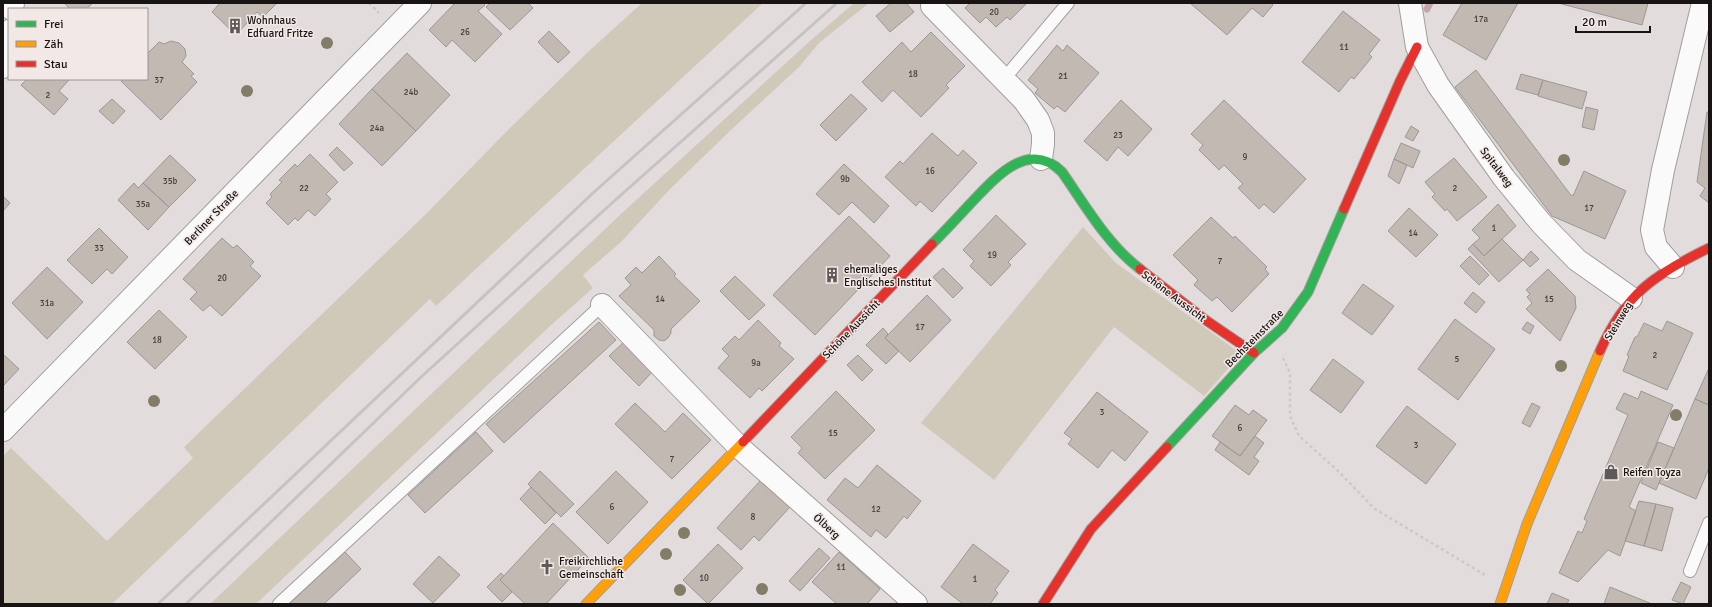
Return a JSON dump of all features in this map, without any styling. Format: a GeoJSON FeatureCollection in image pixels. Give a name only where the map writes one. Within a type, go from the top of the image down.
{"type":"FeatureCollection","features":[{"type":"Feature","properties":{"kind":"street","name":"Berliner Straße"},"geometry":{"type":"LineString","coordinates":[[3,430],[420,3]]}},
{"type":"Feature","properties":{"kind":"street","name":"Spitalweg"},"geometry":{"type":"LineString","coordinates":[[1410,3],[1417,47],[1438,85],[1504,178],[1541,223],[1577,260],[1631,298]]}},
{"type":"Feature","properties":{"kind":"street"},"geometry":{"type":"LineString","coordinates":[[1673,266],[1656,247],[1652,230],[1663,170],[1703,3]]}},
{"type":"Feature","properties":{"kind":"street"},"geometry":{"type":"LineString","coordinates":[[932,6],[1024,100],[1038,120],[1043,133],[1043,144],[1040,159]]}},
{"type":"Feature","properties":{"kind":"street"},"geometry":{"type":"LineString","coordinates":[[3,67],[8,37]]}},
{"type":"Feature","properties":{"kind":"street","name":"Bechsteinstraße"},"geometry":{"type":"LineString","coordinates":[[1043,604],[1091,529],[1254,353],[1293,315],[1308,292],[1400,81],[1417,47]]}},
{"type":"Feature","properties":{"kind":"street","name":"Schöne Aussicht"},"geometry":{"type":"LineString","coordinates":[[586,604],[739,447],[1002,170],[1015,164],[1027,160],[1040,159],[1051,162],[1062,172],[1113,244],[1130,262],[1200,316],[1254,353]]}},
{"type":"Feature","properties":{"kind":"street","name":"Steinweg"},"geometry":{"type":"LineString","coordinates":[[1500,604],[1532,511],[1611,329],[1631,298],[1648,283],[1673,266],[1709,248]]}},
{"type":"Feature","properties":{"kind":"street"},"geometry":{"type":"LineString","coordinates":[[602,306],[739,447]]}},
{"type":"Feature","properties":{"kind":"street","name":"Ölberg"},"geometry":{"type":"LineString","coordinates":[[739,447],[916,604]]}},
{"type":"Feature","properties":{"kind":"lane"},"geometry":{"type":"LineString","coordinates":[[1004,79],[1068,3]]}},
{"type":"Feature","properties":{"kind":"lane"},"geometry":{"type":"LineString","coordinates":[[279,604],[602,306]]}},
{"type":"Feature","properties":{"kind":"lane"},"geometry":{"type":"LineString","coordinates":[[1690,571],[1709,523]]}},
{"type":"Feature","properties":{"kind":"path"},"geometry":{"type":"LineString","coordinates":[[1273,336],[1290,373],[1290,416],[1299,436],[1336,469],[1375,510],[1478,570],[1504,590]]}},
{"type":"Feature","properties":{"kind":"shaded area"},"geometry":{"type":"Polygon","coordinates":[[[642,3],[763,3],[436,306],[430,299],[112,604],[3,604],[3,456],[11,448],[107,541],[193,458],[184,447],[427,213],[506,132],[588,52],[642,3]]]}},
{"type":"Feature","properties":{"kind":"shaded area"},"geometry":{"type":"Polygon","coordinates":[[[854,3],[869,3],[819,43],[799,67],[670,189],[621,242],[583,275],[593,288],[549,327],[256,604],[210,604],[622,213],[811,40],[854,3]]]}},
{"type":"Feature","properties":{"kind":"shaded area"},"geometry":{"type":"Polygon","coordinates":[[[1083,227],[1116,263],[1241,354],[1204,396],[1114,327],[994,480],[921,423],[1083,227]]]}},
{"type":"Feature","properties":{"kind":"building"},"geometry":{"type":"Polygon","coordinates":[[[64,3],[93,3],[87,8],[69,8],[64,3]]]}},
{"type":"Feature","properties":{"kind":"building","name":"Wohnhaus Edfuard Fritze"},"geometry":{"type":"Polygon","coordinates":[[[220,3],[277,3],[263,17],[257,12],[236,35],[212,12],[220,3]]]}},
{"type":"Feature","properties":{"kind":"building"},"geometry":{"type":"Polygon","coordinates":[[[455,3],[483,3],[485,5],[478,11],[502,34],[475,62],[452,40],[446,47],[429,30],[455,3]]]}},
{"type":"Feature","properties":{"kind":"building"},"geometry":{"type":"Polygon","coordinates":[[[490,3],[528,3],[533,8],[510,30],[486,7],[490,3]]]}},
{"type":"Feature","properties":{"kind":"building"},"geometry":{"type":"Polygon","coordinates":[[[891,3],[906,3],[914,12],[890,32],[876,16],[891,3]]]}},
{"type":"Feature","properties":{"kind":"building"},"geometry":{"type":"Polygon","coordinates":[[[970,3],[1027,3],[1010,20],[1007,17],[996,27],[986,17],[980,23],[965,8],[970,3]]]}},
{"type":"Feature","properties":{"kind":"building"},"geometry":{"type":"Polygon","coordinates":[[[1190,3],[1271,3],[1273,5],[1263,17],[1252,8],[1227,35],[1190,3]]]}},
{"type":"Feature","properties":{"kind":"building"},"geometry":{"type":"Polygon","coordinates":[[[1462,3],[1518,3],[1486,60],[1443,35],[1462,3]]]}},
{"type":"Feature","properties":{"kind":"building"},"geometry":{"type":"Polygon","coordinates":[[[1558,3],[1648,3],[1642,25],[1558,3]]]}},
{"type":"Feature","properties":{"kind":"building"},"geometry":{"type":"Polygon","coordinates":[[[1343,11],[1380,40],[1369,54],[1372,57],[1354,79],[1351,77],[1339,92],[1302,62],[1343,11]]]}},
{"type":"Feature","properties":{"kind":"building"},"geometry":{"type":"Polygon","coordinates":[[[549,31],[570,52],[558,63],[538,42],[549,31]]]}},
{"type":"Feature","properties":{"kind":"building"},"geometry":{"type":"Polygon","coordinates":[[[931,32],[965,66],[946,85],[949,88],[921,117],[893,90],[882,102],[862,82],[902,42],[911,52],[931,32]]]}},
{"type":"Feature","properties":{"kind":"building"},"geometry":{"type":"Polygon","coordinates":[[[171,41],[179,43],[185,49],[186,56],[182,62],[194,74],[191,76],[197,82],[161,120],[121,81],[148,80],[148,53],[159,42],[164,44],[171,41]]]}},
{"type":"Feature","properties":{"kind":"building"},"geometry":{"type":"Polygon","coordinates":[[[1057,45],[1063,51],[1067,45],[1099,73],[1065,112],[1057,106],[1054,109],[1035,93],[1038,89],[1028,80],[1057,45]]]}},
{"type":"Feature","properties":{"kind":"building"},"geometry":{"type":"Polygon","coordinates":[[[407,53],[450,95],[416,131],[372,89],[407,53]]]}},
{"type":"Feature","properties":{"kind":"building"},"geometry":{"type":"Polygon","coordinates":[[[1476,70],[1570,194],[1573,196],[1584,171],[1626,191],[1605,239],[1552,216],[1455,87],[1476,70]]]}},
{"type":"Feature","properties":{"kind":"building"},"geometry":{"type":"Polygon","coordinates":[[[1521,74],[1543,80],[1538,95],[1516,89],[1521,74]]]}},
{"type":"Feature","properties":{"kind":"building"},"geometry":{"type":"Polygon","coordinates":[[[26,80],[69,80],[59,91],[68,99],[54,115],[21,85],[26,80]]]}},
{"type":"Feature","properties":{"kind":"building"},"geometry":{"type":"Polygon","coordinates":[[[1543,80],[1587,92],[1582,109],[1538,96],[1543,80]]]}},
{"type":"Feature","properties":{"kind":"building"},"geometry":{"type":"Polygon","coordinates":[[[372,89],[416,131],[382,166],[339,124],[372,89]]]}},
{"type":"Feature","properties":{"kind":"building"},"geometry":{"type":"Polygon","coordinates":[[[851,94],[867,109],[836,141],[820,125],[851,94]]]}},
{"type":"Feature","properties":{"kind":"building"},"geometry":{"type":"Polygon","coordinates":[[[112,99],[125,111],[113,124],[99,111],[112,99]]]}},
{"type":"Feature","properties":{"kind":"building"},"geometry":{"type":"Polygon","coordinates":[[[1121,100],[1152,129],[1128,156],[1118,147],[1107,161],[1084,141],[1121,100]]]}},
{"type":"Feature","properties":{"kind":"building"},"geometry":{"type":"Polygon","coordinates":[[[1224,100],[1306,179],[1274,213],[1264,204],[1259,209],[1238,188],[1243,184],[1224,165],[1219,170],[1199,150],[1203,145],[1191,134],[1224,100]]]}},
{"type":"Feature","properties":{"kind":"building"},"geometry":{"type":"Polygon","coordinates":[[[1586,107],[1598,110],[1594,130],[1582,127],[1586,107]]]}},
{"type":"Feature","properties":{"kind":"building"},"geometry":{"type":"Polygon","coordinates":[[[1707,112],[1709,112],[1709,203],[1700,196],[1705,188],[1697,182],[1707,112]]]}},
{"type":"Feature","properties":{"kind":"building"},"geometry":{"type":"Polygon","coordinates":[[[1411,126],[1419,131],[1413,141],[1405,137],[1411,126]]]}},
{"type":"Feature","properties":{"kind":"building"},"geometry":{"type":"Polygon","coordinates":[[[932,133],[958,156],[963,150],[977,163],[932,212],[920,201],[916,206],[885,177],[900,161],[903,164],[932,133]]]}},
{"type":"Feature","properties":{"kind":"building"},"geometry":{"type":"Polygon","coordinates":[[[1401,143],[1420,151],[1413,168],[1394,159],[1401,143]]]}},
{"type":"Feature","properties":{"kind":"building"},"geometry":{"type":"Polygon","coordinates":[[[337,147],[353,163],[344,171],[329,155],[337,147]]]}},
{"type":"Feature","properties":{"kind":"building"},"geometry":{"type":"Polygon","coordinates":[[[310,154],[338,182],[326,194],[331,199],[315,216],[308,210],[298,221],[295,218],[288,225],[266,203],[272,197],[270,194],[282,182],[279,180],[295,164],[297,167],[310,154]]]}},
{"type":"Feature","properties":{"kind":"building"},"geometry":{"type":"Polygon","coordinates":[[[170,155],[196,180],[169,207],[143,183],[170,155]]]}},
{"type":"Feature","properties":{"kind":"building"},"geometry":{"type":"Polygon","coordinates":[[[1454,158],[1487,197],[1457,221],[1447,209],[1445,211],[1432,197],[1435,194],[1425,182],[1454,158]]]}},
{"type":"Feature","properties":{"kind":"building"},"geometry":{"type":"Polygon","coordinates":[[[1394,159],[1407,165],[1399,184],[1388,176],[1394,159]]]}},
{"type":"Feature","properties":{"kind":"building"},"geometry":{"type":"Polygon","coordinates":[[[844,164],[889,206],[874,223],[852,202],[839,215],[816,194],[844,164]]]}},
{"type":"Feature","properties":{"kind":"building"},"geometry":{"type":"Polygon","coordinates":[[[134,183],[138,188],[143,183],[169,207],[148,230],[118,200],[134,183]]]}},
{"type":"Feature","properties":{"kind":"building"},"geometry":{"type":"Polygon","coordinates":[[[3,196],[10,203],[3,211],[3,196]]]}},
{"type":"Feature","properties":{"kind":"building"},"geometry":{"type":"Polygon","coordinates":[[[1498,204],[1516,226],[1484,256],[1473,244],[1480,238],[1472,230],[1498,204]]]}},
{"type":"Feature","properties":{"kind":"building"},"geometry":{"type":"Polygon","coordinates":[[[1409,208],[1438,235],[1416,257],[1388,231],[1409,208]]]}},
{"type":"Feature","properties":{"kind":"building"},"geometry":{"type":"Polygon","coordinates":[[[996,215],[1026,244],[1008,262],[1011,265],[991,286],[970,266],[974,261],[963,250],[996,215]]]}},
{"type":"Feature","properties":{"kind":"building","name":"ehemaliges Englisches Institut"},"geometry":{"type":"Polygon","coordinates":[[[849,216],[890,256],[815,335],[773,295],[849,216]]]}},
{"type":"Feature","properties":{"kind":"building"},"geometry":{"type":"Polygon","coordinates":[[[1211,217],[1233,238],[1235,236],[1267,267],[1265,269],[1269,274],[1232,312],[1217,297],[1212,301],[1194,285],[1198,280],[1173,255],[1211,217]]]}},
{"type":"Feature","properties":{"kind":"building"},"geometry":{"type":"Polygon","coordinates":[[[99,228],[128,257],[112,274],[107,269],[92,284],[67,260],[99,228]]]}},
{"type":"Feature","properties":{"kind":"building"},"geometry":{"type":"Polygon","coordinates":[[[222,238],[233,248],[237,245],[254,262],[250,266],[261,276],[222,316],[210,305],[203,311],[190,299],[197,292],[183,279],[222,238]]]}},
{"type":"Feature","properties":{"kind":"building"},"geometry":{"type":"Polygon","coordinates":[[[1502,239],[1523,260],[1499,282],[1468,249],[1473,244],[1484,256],[1502,239]]]}},
{"type":"Feature","properties":{"kind":"building"},"geometry":{"type":"Polygon","coordinates":[[[1531,251],[1539,259],[1530,267],[1523,260],[1531,251]]]}},
{"type":"Feature","properties":{"kind":"building"},"geometry":{"type":"Polygon","coordinates":[[[659,256],[676,274],[674,276],[700,301],[671,329],[671,333],[664,341],[659,340],[654,336],[654,330],[619,296],[631,285],[625,278],[636,267],[642,273],[659,256]]]}},
{"type":"Feature","properties":{"kind":"building"},"geometry":{"type":"Polygon","coordinates":[[[1470,256],[1489,275],[1479,285],[1460,266],[1470,256]]]}},
{"type":"Feature","properties":{"kind":"building"},"geometry":{"type":"Polygon","coordinates":[[[47,267],[83,302],[47,339],[12,303],[47,267]]]}},
{"type":"Feature","properties":{"kind":"building"},"geometry":{"type":"Polygon","coordinates":[[[943,268],[963,288],[953,298],[933,277],[943,268]]]}},
{"type":"Feature","properties":{"kind":"building"},"geometry":{"type":"Polygon","coordinates":[[[1548,269],[1575,296],[1576,308],[1560,341],[1526,309],[1532,303],[1527,297],[1530,294],[1526,290],[1548,269]]]}},
{"type":"Feature","properties":{"kind":"building"},"geometry":{"type":"Polygon","coordinates":[[[735,276],[765,305],[749,320],[720,291],[735,276]]]}},
{"type":"Feature","properties":{"kind":"building"},"geometry":{"type":"Polygon","coordinates":[[[1363,284],[1394,306],[1372,335],[1342,313],[1363,284]]]}},
{"type":"Feature","properties":{"kind":"building"},"geometry":{"type":"Polygon","coordinates":[[[1473,292],[1485,302],[1476,313],[1464,303],[1473,292]]]}},
{"type":"Feature","properties":{"kind":"building"},"geometry":{"type":"Polygon","coordinates":[[[927,295],[951,320],[910,362],[885,338],[927,295]]]}},
{"type":"Feature","properties":{"kind":"building"},"geometry":{"type":"Polygon","coordinates":[[[159,310],[187,337],[155,369],[127,342],[159,310]]]}},
{"type":"Feature","properties":{"kind":"building"},"geometry":{"type":"Polygon","coordinates":[[[1455,319],[1495,349],[1458,400],[1418,369],[1455,319]]]}},
{"type":"Feature","properties":{"kind":"building"},"geometry":{"type":"Polygon","coordinates":[[[758,320],[781,343],[779,346],[794,359],[762,391],[759,388],[750,398],[718,368],[729,356],[722,349],[735,336],[739,340],[758,320]]]}},
{"type":"Feature","properties":{"kind":"building"},"geometry":{"type":"Polygon","coordinates":[[[1667,321],[1693,333],[1667,390],[1623,371],[1629,356],[1627,355],[1635,337],[1637,337],[1644,323],[1662,331],[1667,321]]]}},
{"type":"Feature","properties":{"kind":"building"},"geometry":{"type":"Polygon","coordinates":[[[599,322],[616,340],[504,443],[486,424],[599,322]]]}},
{"type":"Feature","properties":{"kind":"building"},"geometry":{"type":"Polygon","coordinates":[[[1527,322],[1534,326],[1530,334],[1522,329],[1527,322]]]}},
{"type":"Feature","properties":{"kind":"building"},"geometry":{"type":"Polygon","coordinates":[[[883,328],[888,334],[885,338],[899,351],[886,364],[866,345],[883,328]]]}},
{"type":"Feature","properties":{"kind":"building"},"geometry":{"type":"Polygon","coordinates":[[[625,341],[654,370],[639,386],[609,356],[625,341]]]}},
{"type":"Feature","properties":{"kind":"building"},"geometry":{"type":"Polygon","coordinates":[[[3,354],[19,369],[3,386],[3,354]]]}},
{"type":"Feature","properties":{"kind":"building"},"geometry":{"type":"Polygon","coordinates":[[[858,355],[873,370],[862,381],[847,365],[858,355]]]}},
{"type":"Feature","properties":{"kind":"building"},"geometry":{"type":"Polygon","coordinates":[[[1333,359],[1364,382],[1341,413],[1310,390],[1333,359]]]}},
{"type":"Feature","properties":{"kind":"building"},"geometry":{"type":"Polygon","coordinates":[[[1709,368],[1709,405],[1695,399],[1709,368]]]}},
{"type":"Feature","properties":{"kind":"building"},"geometry":{"type":"Polygon","coordinates":[[[836,391],[875,430],[825,479],[798,453],[802,448],[791,437],[836,391]]]}},
{"type":"Feature","properties":{"kind":"building"},"geometry":{"type":"Polygon","coordinates":[[[1641,391],[1673,405],[1629,507],[1636,511],[1620,556],[1608,550],[1578,582],[1559,573],[1578,531],[1582,533],[1587,521],[1584,519],[1628,415],[1616,409],[1624,393],[1638,399],[1641,391]]]}},
{"type":"Feature","properties":{"kind":"building"},"geometry":{"type":"Polygon","coordinates":[[[1097,392],[1148,432],[1125,461],[1112,450],[1098,468],[1068,444],[1072,439],[1064,433],[1097,392]]]}},
{"type":"Feature","properties":{"kind":"building"},"geometry":{"type":"Polygon","coordinates":[[[1695,399],[1709,405],[1709,468],[1696,499],[1659,483],[1695,399]]]}},
{"type":"Feature","properties":{"kind":"building"},"geometry":{"type":"Polygon","coordinates":[[[635,403],[665,432],[683,413],[711,440],[672,479],[615,424],[635,403]]]}},
{"type":"Feature","properties":{"kind":"building"},"geometry":{"type":"Polygon","coordinates":[[[1532,403],[1540,407],[1530,427],[1522,423],[1532,403]]]}},
{"type":"Feature","properties":{"kind":"building"},"geometry":{"type":"Polygon","coordinates":[[[1235,405],[1249,415],[1253,410],[1267,420],[1240,456],[1212,436],[1235,405]]]}},
{"type":"Feature","properties":{"kind":"building"},"geometry":{"type":"Polygon","coordinates":[[[1407,406],[1456,444],[1426,484],[1376,446],[1407,406]]]}},
{"type":"Feature","properties":{"kind":"building"},"geometry":{"type":"Polygon","coordinates":[[[476,432],[493,451],[425,513],[408,495],[476,432]]]}},
{"type":"Feature","properties":{"kind":"building"},"geometry":{"type":"Polygon","coordinates":[[[1255,436],[1264,443],[1254,457],[1259,461],[1249,475],[1215,450],[1220,442],[1240,456],[1255,436]]]}},
{"type":"Feature","properties":{"kind":"building"},"geometry":{"type":"Polygon","coordinates":[[[1658,442],[1674,448],[1656,490],[1641,483],[1658,442]]]}},
{"type":"Feature","properties":{"kind":"building"},"geometry":{"type":"Polygon","coordinates":[[[877,465],[921,501],[907,519],[904,516],[886,538],[876,530],[871,537],[827,500],[845,478],[858,488],[877,465]]]}},
{"type":"Feature","properties":{"kind":"building"},"geometry":{"type":"Polygon","coordinates":[[[540,471],[574,504],[561,517],[528,484],[540,471]]]}},
{"type":"Feature","properties":{"kind":"building"},"geometry":{"type":"Polygon","coordinates":[[[616,471],[648,502],[608,544],[576,512],[616,471]]]}},
{"type":"Feature","properties":{"kind":"building"},"geometry":{"type":"Polygon","coordinates":[[[761,480],[790,507],[759,541],[754,536],[741,550],[717,528],[761,480]]]}},
{"type":"Feature","properties":{"kind":"building"},"geometry":{"type":"Polygon","coordinates":[[[531,487],[556,513],[545,524],[520,499],[531,487]]]}},
{"type":"Feature","properties":{"kind":"building"},"geometry":{"type":"Polygon","coordinates":[[[1639,501],[1656,504],[1644,546],[1625,541],[1639,501]]]}},
{"type":"Feature","properties":{"kind":"building"},"geometry":{"type":"Polygon","coordinates":[[[1656,504],[1673,508],[1662,551],[1644,546],[1656,504]]]}},
{"type":"Feature","properties":{"kind":"building","name":"Freikirchliche Gemeinschaft"},"geometry":{"type":"Polygon","coordinates":[[[553,523],[589,558],[546,604],[525,604],[500,580],[553,523]]]}},
{"type":"Feature","properties":{"kind":"building"},"geometry":{"type":"Polygon","coordinates":[[[718,544],[743,568],[708,604],[683,580],[718,544]]]}},
{"type":"Feature","properties":{"kind":"building"},"geometry":{"type":"Polygon","coordinates":[[[973,544],[1009,571],[995,590],[998,593],[990,604],[963,604],[941,587],[973,544]]]}},
{"type":"Feature","properties":{"kind":"building"},"geometry":{"type":"Polygon","coordinates":[[[819,548],[830,558],[800,591],[789,581],[819,548]]]}},
{"type":"Feature","properties":{"kind":"building"},"geometry":{"type":"Polygon","coordinates":[[[345,552],[361,569],[324,604],[289,604],[345,552]]]}},
{"type":"Feature","properties":{"kind":"building"},"geometry":{"type":"Polygon","coordinates":[[[839,552],[880,589],[867,604],[837,604],[812,582],[839,552]]]}},
{"type":"Feature","properties":{"kind":"building"},"geometry":{"type":"Polygon","coordinates":[[[439,556],[460,575],[433,603],[413,584],[439,556]]]}},
{"type":"Feature","properties":{"kind":"building"},"geometry":{"type":"Polygon","coordinates":[[[501,573],[504,576],[500,580],[512,592],[502,602],[487,587],[501,573]]]}},
{"type":"Feature","properties":{"kind":"building"},"geometry":{"type":"Polygon","coordinates":[[[1681,582],[1691,587],[1683,604],[1672,600],[1681,582]]]}},
{"type":"Feature","properties":{"kind":"building"},"geometry":{"type":"Polygon","coordinates":[[[1610,587],[1652,604],[1604,604],[1610,587]]]}},
{"type":"Feature","properties":{"kind":"building"},"geometry":{"type":"Polygon","coordinates":[[[1552,593],[1569,600],[1567,604],[1547,604],[1552,593]]]}},
{"type":"Feature","properties":{"kind":"waterway"},"geometry":{"type":"LineString","coordinates":[[1427,9],[1430,3]]}},
{"type":"Feature","properties":{"kind":"railway"},"geometry":{"type":"LineString","coordinates":[[158,604],[593,193],[806,3]]}},
{"type":"Feature","properties":{"kind":"railway"},"geometry":{"type":"LineString","coordinates":[[186,604],[420,378],[612,203],[837,3]]}},
{"type":"Feature","properties":{"kind":"traffic: fast"},"geometry":{"type":"LineString","coordinates":[[932,244],[979,194],[1001,174],[1012,166],[1024,161],[1037,159],[1049,163],[1062,172],[1107,236],[1117,248],[1140,269]]}},
{"type":"Feature","properties":{"kind":"traffic: fast"},"geometry":{"type":"LineString","coordinates":[[1167,447],[1254,353],[1282,328],[1308,292],[1344,209]]}},
{"type":"Feature","properties":{"kind":"traffic: slow"},"geometry":{"type":"LineString","coordinates":[[1500,604],[1527,524],[1600,351]]}},
{"type":"Feature","properties":{"kind":"traffic: slow"},"geometry":{"type":"LineString","coordinates":[[586,604],[743,442]]}},
{"type":"Feature","properties":{"kind":"traffic: jam"},"geometry":{"type":"LineString","coordinates":[[1344,209],[1400,81],[1417,47]]}},
{"type":"Feature","properties":{"kind":"traffic: jam"},"geometry":{"type":"LineString","coordinates":[[743,442],[932,244]]}},
{"type":"Feature","properties":{"kind":"traffic: jam"},"geometry":{"type":"LineString","coordinates":[[1600,351],[1610,331],[1631,300],[1657,277],[1709,248]]}},
{"type":"Feature","properties":{"kind":"traffic: jam"},"geometry":{"type":"LineString","coordinates":[[1140,269],[1207,321],[1254,353]]}},
{"type":"Feature","properties":{"kind":"traffic: jam"},"geometry":{"type":"LineString","coordinates":[[1043,604],[1091,529],[1167,447]]}},
{"type":"Feature","properties":{"kind":"place","name":"Wohnhaus Edfuard Fritze"},"geometry":{"type":"Point","coordinates":[235,26]}},
{"type":"Feature","properties":{"kind":"place","name":"ehemaliges Englisches Institut"},"geometry":{"type":"Point","coordinates":[832,275]}},
{"type":"Feature","properties":{"kind":"place","name":"Reifen Toyza"},"geometry":{"type":"Point","coordinates":[1611,472]}},
{"type":"Feature","properties":{"kind":"place","name":"Freikirchliche Gemeinschaft"},"geometry":{"type":"Point","coordinates":[547,567]}}]}
